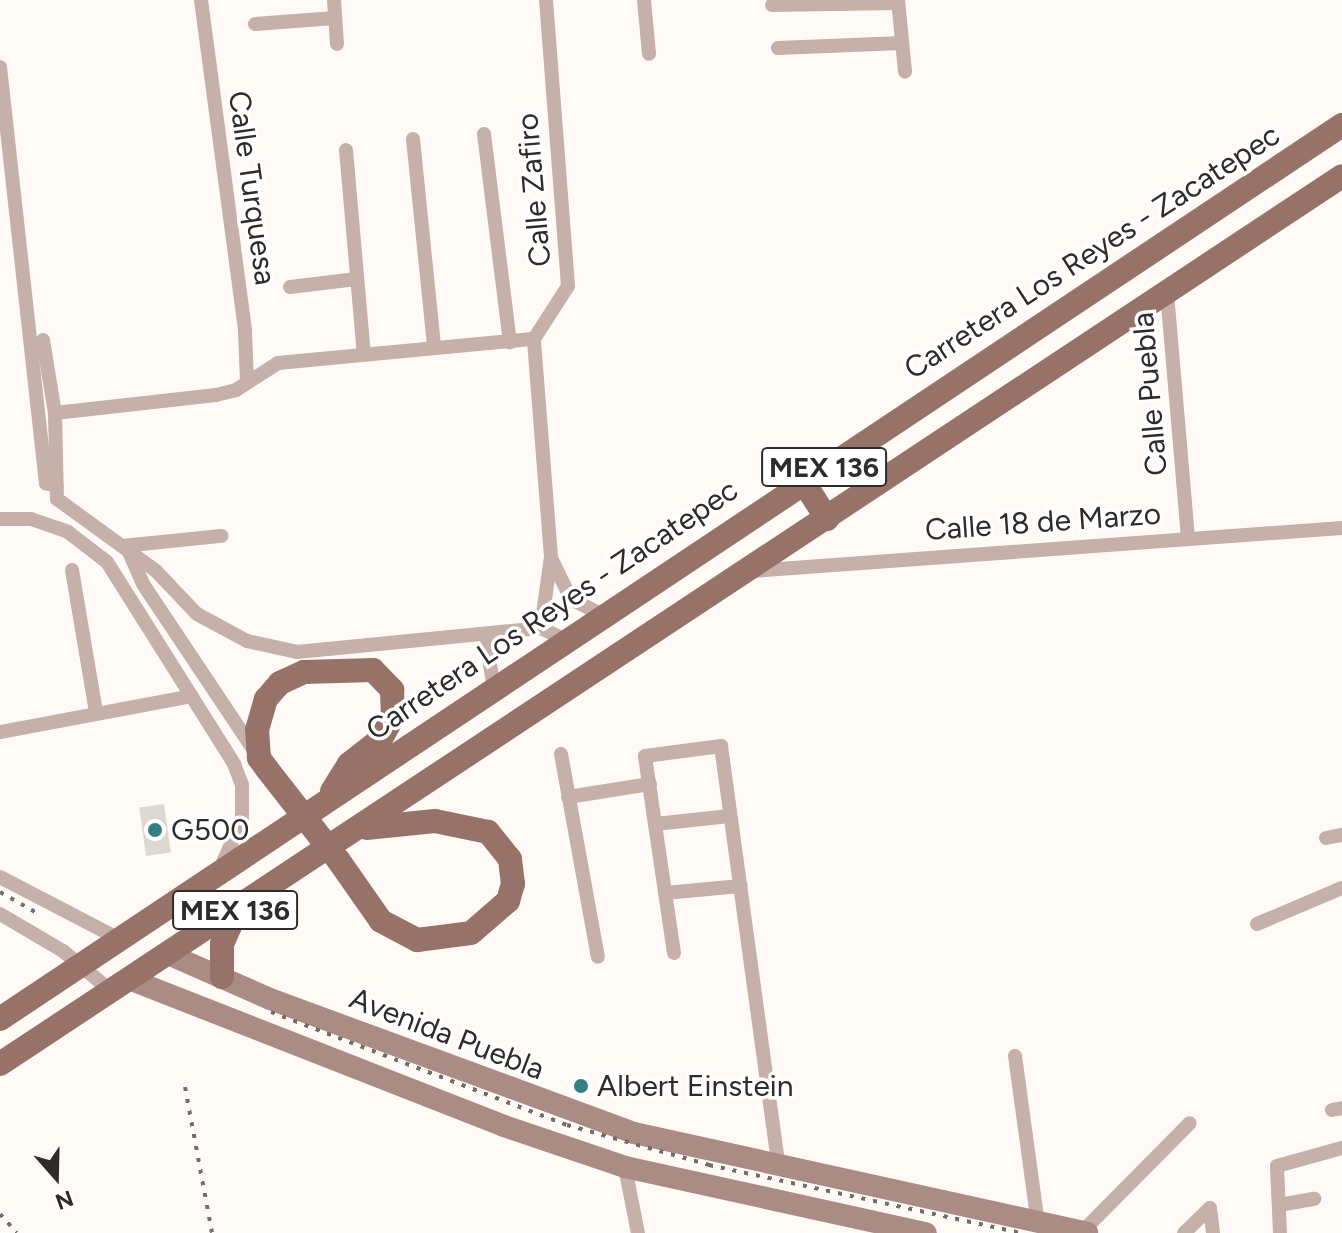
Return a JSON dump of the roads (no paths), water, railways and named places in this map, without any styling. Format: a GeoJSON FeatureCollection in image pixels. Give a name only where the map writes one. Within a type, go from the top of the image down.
{"type":"FeatureCollection","features":[{"type":"Feature","properties":{"kind":"main road","name":"Carretera Los Reyes - Zacatepec"},"geometry":{"type":"LineString","coordinates":[[0,1019],[803,481],[1342,125]]}},
{"type":"Feature","properties":{"kind":"main road","name":"MEX 136"},"geometry":{"type":"LineString","coordinates":[[0,1064],[1342,176]]}},
{"type":"Feature","properties":{"kind":"main road"},"geometry":{"type":"LineString","coordinates":[[803,481],[827,519]]}},
{"type":"Feature","properties":{"kind":"main road"},"geometry":{"type":"LineString","coordinates":[[327,800],[343,771],[381,739],[390,724],[394,696],[379,673],[366,668],[304,672],[280,683],[258,719],[263,763],[381,921],[417,940],[471,933],[508,901],[513,868],[503,845],[488,832],[435,821],[359,829]]}},
{"type":"Feature","properties":{"kind":"main road"},"geometry":{"type":"LineString","coordinates":[[222,977],[222,944],[239,907]]}},
{"type":"Feature","properties":{"kind":"main road","name":"Avenida Puebla"},"geometry":{"type":"LineString","coordinates":[[168,954],[531,1098],[634,1133],[779,1168],[1085,1232]]}},
{"type":"Feature","properties":{"kind":"main road"},"geometry":{"type":"LineString","coordinates":[[180,996],[183,973],[195,965]]}},
{"type":"Feature","properties":{"kind":"main road"},"geometry":{"type":"LineString","coordinates":[[120,985],[180,996],[504,1126],[625,1167],[926,1233]]}},
{"type":"Feature","properties":{"kind":"street","name":"Calle Turquesa"},"geometry":{"type":"LineString","coordinates":[[201,0],[245,331],[247,383]]}},
{"type":"Feature","properties":{"kind":"street"},"geometry":{"type":"LineString","coordinates":[[334,0],[337,44]]}},
{"type":"Feature","properties":{"kind":"street","name":"Calle Zafiro"},"geometry":{"type":"LineString","coordinates":[[534,339],[568,286],[546,0]]}},
{"type":"Feature","properties":{"kind":"street"},"geometry":{"type":"LineString","coordinates":[[644,0],[649,54]]}},
{"type":"Feature","properties":{"kind":"street"},"geometry":{"type":"LineString","coordinates":[[772,5],[898,1],[905,72]]}},
{"type":"Feature","properties":{"kind":"street"},"geometry":{"type":"LineString","coordinates":[[255,24],[335,18]]}},
{"type":"Feature","properties":{"kind":"street"},"geometry":{"type":"LineString","coordinates":[[778,48],[902,43]]}},
{"type":"Feature","properties":{"kind":"street"},"geometry":{"type":"LineString","coordinates":[[0,67],[46,483],[79,515],[125,548],[197,614],[247,641],[297,652],[541,628],[566,640]]}},
{"type":"Feature","properties":{"kind":"street"},"geometry":{"type":"LineString","coordinates":[[484,134],[510,342]]}},
{"type":"Feature","properties":{"kind":"street"},"geometry":{"type":"LineString","coordinates":[[413,139],[434,347]]}},
{"type":"Feature","properties":{"kind":"street"},"geometry":{"type":"LineString","coordinates":[[346,150],[364,354]]}},
{"type":"Feature","properties":{"kind":"street"},"geometry":{"type":"LineString","coordinates":[[290,287],[357,279]]}},
{"type":"Feature","properties":{"kind":"street","name":"Calle Puebla"},"geometry":{"type":"LineString","coordinates":[[1167,293],[1188,537]]}},
{"type":"Feature","properties":{"kind":"street"},"geometry":{"type":"LineString","coordinates":[[55,413],[216,395],[247,383],[278,363],[534,339],[551,557],[541,628]]}},
{"type":"Feature","properties":{"kind":"street"},"geometry":{"type":"LineString","coordinates":[[43,340],[55,413],[57,492]]}},
{"type":"Feature","properties":{"kind":"street"},"geometry":{"type":"LineString","coordinates":[[68,532],[79,515]]}},
{"type":"Feature","properties":{"kind":"street"},"geometry":{"type":"LineString","coordinates":[[0,519],[31,519],[68,532],[107,562],[192,696],[242,785],[242,819],[217,875]]}},
{"type":"Feature","properties":{"kind":"street","name":"Calle 18 de Marzo"},"geometry":{"type":"LineString","coordinates":[[749,571],[1342,528]]}},
{"type":"Feature","properties":{"kind":"street"},"geometry":{"type":"LineString","coordinates":[[125,548],[221,536]]}},
{"type":"Feature","properties":{"kind":"street"},"geometry":{"type":"LineString","coordinates":[[125,548],[143,584],[263,763]]}},
{"type":"Feature","properties":{"kind":"street"},"geometry":{"type":"LineString","coordinates":[[551,557],[571,599],[603,615]]}},
{"type":"Feature","properties":{"kind":"street"},"geometry":{"type":"LineString","coordinates":[[72,570],[96,712]]}},
{"type":"Feature","properties":{"kind":"street"},"geometry":{"type":"LineString","coordinates":[[485,635],[494,688]]}},
{"type":"Feature","properties":{"kind":"street"},"geometry":{"type":"LineString","coordinates":[[0,732],[192,696]]}},
{"type":"Feature","properties":{"kind":"street"},"geometry":{"type":"LineString","coordinates":[[674,953],[645,756],[721,746],[779,1168]]}},
{"type":"Feature","properties":{"kind":"street"},"geometry":{"type":"LineString","coordinates":[[561,754],[598,957]]}},
{"type":"Feature","properties":{"kind":"street"},"geometry":{"type":"LineString","coordinates":[[568,797],[650,784]]}},
{"type":"Feature","properties":{"kind":"street"},"geometry":{"type":"LineString","coordinates":[[655,824],[730,816]]}},
{"type":"Feature","properties":{"kind":"street"},"geometry":{"type":"LineString","coordinates":[[1326,838],[1342,835]]}},
{"type":"Feature","properties":{"kind":"street"},"geometry":{"type":"LineString","coordinates":[[0,877],[121,940]]}},
{"type":"Feature","properties":{"kind":"street"},"geometry":{"type":"LineString","coordinates":[[665,893],[741,886]]}},
{"type":"Feature","properties":{"kind":"street"},"geometry":{"type":"LineString","coordinates":[[1257,924],[1342,888]]}},
{"type":"Feature","properties":{"kind":"street"},"geometry":{"type":"LineString","coordinates":[[0,914],[81,965],[120,985]]}},
{"type":"Feature","properties":{"kind":"street"},"geometry":{"type":"LineString","coordinates":[[1015,1056],[1038,1224]]}},
{"type":"Feature","properties":{"kind":"street"},"geometry":{"type":"LineString","coordinates":[[1085,1232],[1190,1123]]}},
{"type":"Feature","properties":{"kind":"street"},"geometry":{"type":"LineString","coordinates":[[1280,1233],[1277,1166],[1342,1148]]}},
{"type":"Feature","properties":{"kind":"street"},"geometry":{"type":"LineString","coordinates":[[625,1167],[638,1233]]}},
{"type":"Feature","properties":{"kind":"street"},"geometry":{"type":"LineString","coordinates":[[1279,1205],[1314,1199]]}},
{"type":"Feature","properties":{"kind":"street"},"geometry":{"type":"LineString","coordinates":[[1184,1233],[1210,1208],[1213,1233]]}},
{"type":"Feature","properties":{"kind":"railway"},"geometry":{"type":"LineString","coordinates":[[0,892],[37,913]]}},
{"type":"Feature","properties":{"kind":"railway"},"geometry":{"type":"LineString","coordinates":[[271,1012],[567,1125],[709,1165],[1020,1233]]}},
{"type":"Feature","properties":{"kind":"railway"},"geometry":{"type":"LineString","coordinates":[[185,1087],[212,1233]]}},
{"type":"Feature","properties":{"kind":"railway"},"geometry":{"type":"LineString","coordinates":[[0,1214],[17,1233]]}},
{"type":"Feature","properties":{"kind":"place","name":"G500"},"geometry":{"type":"Point","coordinates":[155,830]}},
{"type":"Feature","properties":{"kind":"place","name":"Albert Einstein"},"geometry":{"type":"Point","coordinates":[581,1086]}}]}
